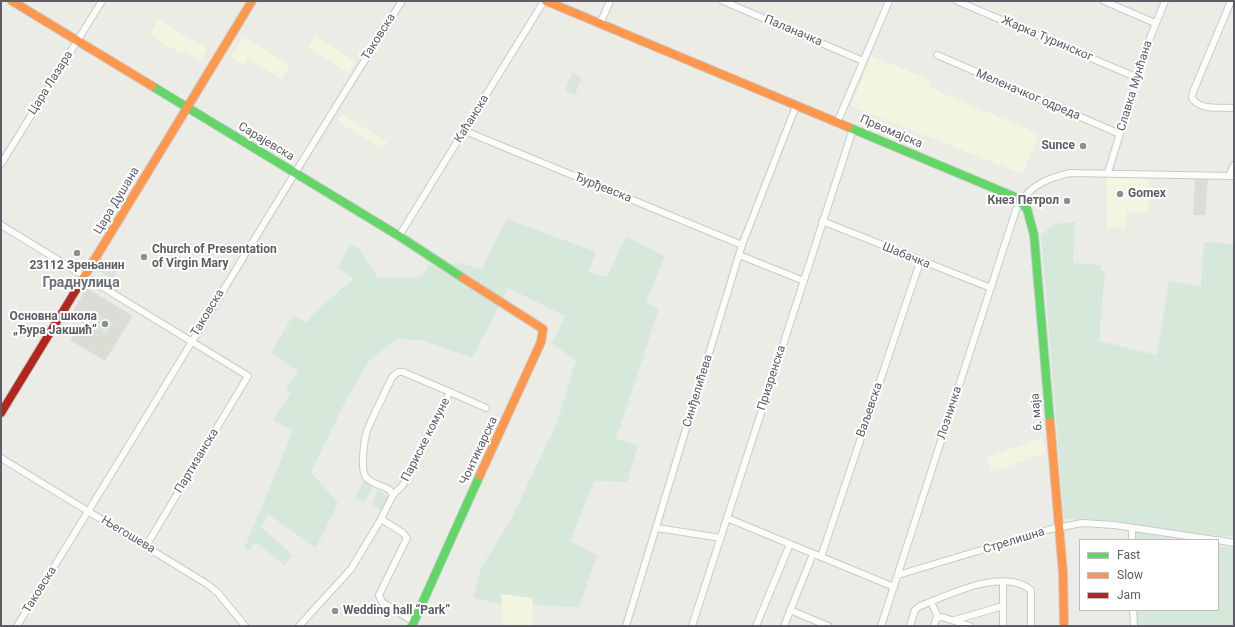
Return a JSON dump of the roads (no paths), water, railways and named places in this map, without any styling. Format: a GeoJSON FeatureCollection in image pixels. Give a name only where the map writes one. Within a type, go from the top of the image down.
{"type":"FeatureCollection","features":[{"type":"Feature","properties":{"kind":"street","name":"Сарајевска"},"geometry":{"type":"LineString","coordinates":[[12,1],[399,236],[506,304]]}},
{"type":"Feature","properties":{"kind":"street","name":"Цара Лазара"},"geometry":{"type":"LineString","coordinates":[[1,164],[102,1]]}},
{"type":"Feature","properties":{"kind":"street","name":"Цара Душана"},"geometry":{"type":"LineString","coordinates":[[1,413],[252,1]]}},
{"type":"Feature","properties":{"kind":"street","name":"Таковска"},"geometry":{"type":"LineString","coordinates":[[17,626],[89,511],[294,172],[402,1]]}},
{"type":"Feature","properties":{"kind":"street","name":"Првомајска"},"geometry":{"type":"LineString","coordinates":[[545,1],[1015,197],[1020,201]]}},
{"type":"Feature","properties":{"kind":"street","name":"Каћанска"},"geometry":{"type":"LineString","coordinates":[[399,236],[545,1]]}},
{"type":"Feature","properties":{"kind":"street"},"geometry":{"type":"LineString","coordinates":[[600,24],[610,1]]}},
{"type":"Feature","properties":{"kind":"street","name":"Паланачка"},"geometry":{"type":"LineString","coordinates":[[723,1],[863,61]]}},
{"type":"Feature","properties":{"kind":"street"},"geometry":{"type":"LineString","coordinates":[[837,123],[889,1]]}},
{"type":"Feature","properties":{"kind":"street","name":"Жарка Туринског"},"geometry":{"type":"LineString","coordinates":[[957,1],[1138,78]]}},
{"type":"Feature","properties":{"kind":"street"},"geometry":{"type":"LineString","coordinates":[[1104,1],[1155,23]]}},
{"type":"Feature","properties":{"kind":"street","name":"Славка Мунћана"},"geometry":{"type":"LineString","coordinates":[[1108,172],[1155,23],[1165,1]]}},
{"type":"Feature","properties":{"kind":"street"},"geometry":{"type":"LineString","coordinates":[[1231,1],[1193,92],[1192,98],[1198,104],[1205,107],[1234,108]]}},
{"type":"Feature","properties":{"kind":"street","name":"Меленачког одреда"},"geometry":{"type":"LineString","coordinates":[[937,55],[1120,134]]}},
{"type":"Feature","properties":{"kind":"street","name":"Синђелићева"},"geometry":{"type":"LineString","coordinates":[[626,626],[742,245],[796,106]]}},
{"type":"Feature","properties":{"kind":"street","name":"Призренска"},"geometry":{"type":"LineString","coordinates":[[692,626],[852,129]]}},
{"type":"Feature","properties":{"kind":"street","name":"Ђурђевска"},"geometry":{"type":"LineString","coordinates":[[465,131],[742,245]]}},
{"type":"Feature","properties":{"kind":"street"},"geometry":{"type":"LineString","coordinates":[[1020,201],[1030,190],[1049,178],[1070,173],[1108,172],[1232,176],[1234,165]]}},
{"type":"Feature","properties":{"kind":"street","name":"Лозничка"},"geometry":{"type":"LineString","coordinates":[[881,626],[1020,201]]}},
{"type":"Feature","properties":{"kind":"street","name":"6. маја"},"geometry":{"type":"LineString","coordinates":[[1020,201],[1032,217],[1034,235],[1064,580],[1064,626]]}},
{"type":"Feature","properties":{"kind":"street","name":"Шабачка"},"geometry":{"type":"LineString","coordinates":[[822,221],[920,262],[991,288]]}},
{"type":"Feature","properties":{"kind":"street"},"geometry":{"type":"LineString","coordinates":[[1,225],[191,342]]}},
{"type":"Feature","properties":{"kind":"street"},"geometry":{"type":"LineString","coordinates":[[739,255],[804,281]]}},
{"type":"Feature","properties":{"kind":"street","name":"Ваљевска"},"geometry":{"type":"LineString","coordinates":[[821,557],[920,262]]}},
{"type":"Feature","properties":{"kind":"street","name":"Чонтикарска"},"geometry":{"type":"LineString","coordinates":[[413,624],[544,337],[544,332],[540,327],[506,304]]}},
{"type":"Feature","properties":{"kind":"street","name":"Партизанска"},"geometry":{"type":"LineString","coordinates":[[146,546],[248,376],[191,342]]}},
{"type":"Feature","properties":{"kind":"street","name":"Париске комуне"},"geometry":{"type":"LineString","coordinates":[[450,392],[403,485],[393,496],[389,489],[370,481],[363,473],[367,433],[392,377],[398,372],[408,373],[486,408]]}},
{"type":"Feature","properties":{"kind":"street","name":"Његошева"},"geometry":{"type":"LineString","coordinates":[[1,458],[213,588],[245,626]]}},
{"type":"Feature","properties":{"kind":"street"},"geometry":{"type":"LineString","coordinates":[[299,626],[351,569],[393,496]]}},
{"type":"Feature","properties":{"kind":"street"},"geometry":{"type":"LineString","coordinates":[[727,518],[894,587]]}},
{"type":"Feature","properties":{"kind":"street"},"geometry":{"type":"LineString","coordinates":[[381,519],[403,533],[407,538],[381,591],[380,599],[413,624]]}},
{"type":"Feature","properties":{"kind":"street","name":"Стрелишна"},"geometry":{"type":"LineString","coordinates":[[898,576],[1059,527],[1091,523],[1210,539]]}},
{"type":"Feature","properties":{"kind":"street"},"geometry":{"type":"LineString","coordinates":[[657,528],[721,538]]}},
{"type":"Feature","properties":{"kind":"street"},"geometry":{"type":"LineString","coordinates":[[1132,528],[1132,539]]}},
{"type":"Feature","properties":{"kind":"street","name":"Стрелишна"},"geometry":{"type":"LineString","coordinates":[[1219,540],[1234,543]]}},
{"type":"Feature","properties":{"kind":"street"},"geometry":{"type":"LineString","coordinates":[[756,626],[790,544]]}},
{"type":"Feature","properties":{"kind":"street"},"geometry":{"type":"LineString","coordinates":[[784,626],[813,554]]}},
{"type":"Feature","properties":{"kind":"street"},"geometry":{"type":"LineString","coordinates":[[1003,626],[1004,581]]}},
{"type":"Feature","properties":{"kind":"street"},"geometry":{"type":"LineString","coordinates":[[910,626],[915,610],[931,602],[988,582],[1004,581],[1020,583],[1031,590],[1031,626]]}},
{"type":"Feature","properties":{"kind":"street"},"geometry":{"type":"LineString","coordinates":[[931,602],[938,617],[934,626]]}},
{"type":"Feature","properties":{"kind":"street"},"geometry":{"type":"LineString","coordinates":[[955,620],[1003,606]]}},
{"type":"Feature","properties":{"kind":"street"},"geometry":{"type":"LineString","coordinates":[[790,610],[828,626]]}},
{"type":"Feature","properties":{"kind":"street"},"geometry":{"type":"LineString","coordinates":[[1133,611],[1134,626]]}},
{"type":"Feature","properties":{"kind":"street"},"geometry":{"type":"LineString","coordinates":[[938,617],[955,620],[970,626]]}},
{"type":"Feature","properties":{"kind":"place","name":"Sunce"},"geometry":{"type":"Point","coordinates":[1083,146]}},
{"type":"Feature","properties":{"kind":"place","name":"Gomex"},"geometry":{"type":"Point","coordinates":[1120,194]}},
{"type":"Feature","properties":{"kind":"place","name":"Кнез Петрол"},"geometry":{"type":"Point","coordinates":[1067,201]}},
{"type":"Feature","properties":{"kind":"place","name":"23112 Зрењанин"},"geometry":{"type":"Point","coordinates":[77,253]}},
{"type":"Feature","properties":{"kind":"place","name":"Church of Presentation of Virgin Mary"},"geometry":{"type":"Point","coordinates":[144,257]}},
{"type":"Feature","properties":{"kind":"place","name":"Основна школа „Ђура Јакшић”"},"geometry":{"type":"Point","coordinates":[105,324]}},
{"type":"Feature","properties":{"kind":"place","name":"Wedding hall “Park”"},"geometry":{"type":"Point","coordinates":[335,611]}},
{"type":"Feature","properties":{"kind":"district","name":"Граднулица"},"geometry":{"type":"Point","coordinates":[81,283]}}]}
